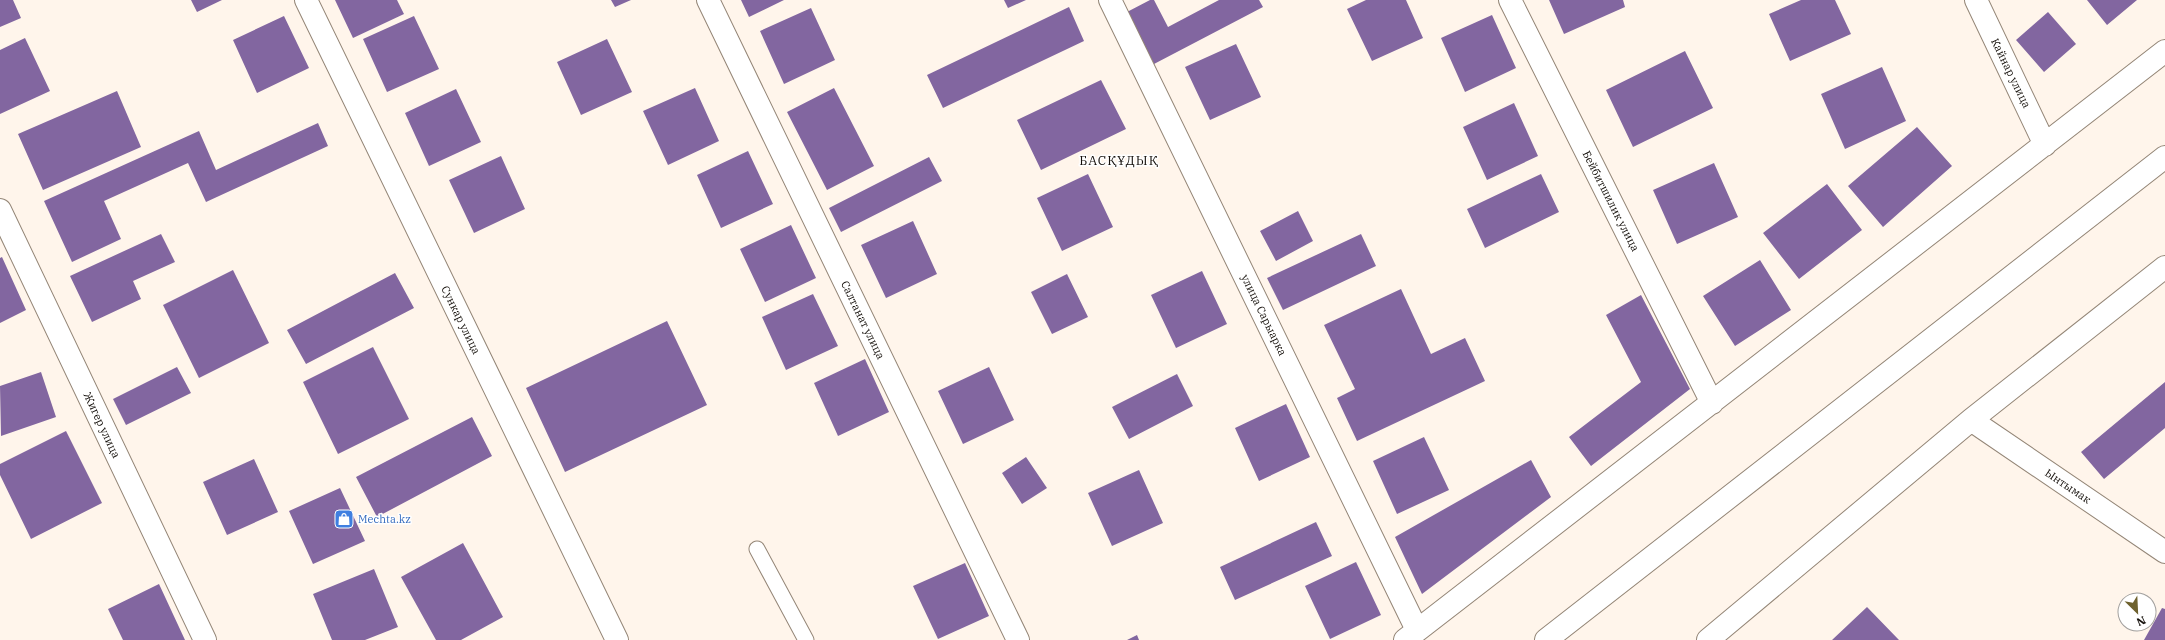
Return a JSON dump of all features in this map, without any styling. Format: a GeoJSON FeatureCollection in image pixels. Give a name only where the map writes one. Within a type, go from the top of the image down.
{"type":"FeatureCollection","features":[{"type":"Feature","properties":{"kind":"street","name":"Сункар улица"},"geometry":{"type":"LineString","coordinates":[[306,0],[617,640]]}},
{"type":"Feature","properties":{"kind":"street","name":"Салтанат улица"},"geometry":{"type":"LineString","coordinates":[[708,0],[1018,640]]}},
{"type":"Feature","properties":{"kind":"street","name":"улица Сарыарка"},"geometry":{"type":"LineString","coordinates":[[1110,0],[1411,635]]}},
{"type":"Feature","properties":{"kind":"street","name":"Бейбитшилик улица"},"geometry":{"type":"LineString","coordinates":[[1510,0],[1712,403]]}},
{"type":"Feature","properties":{"kind":"street","name":"Кайнар улица"},"geometry":{"type":"LineString","coordinates":[[1976,0],[2045,145]]}},
{"type":"Feature","properties":{"kind":"street"},"geometry":{"type":"LineString","coordinates":[[1411,635],[2165,51]]}},
{"type":"Feature","properties":{"kind":"street"},"geometry":{"type":"LineString","coordinates":[[1546,640],[2165,157]]}},
{"type":"Feature","properties":{"kind":"street","name":"Жигер улица"},"geometry":{"type":"LineString","coordinates":[[0,210],[205,640]]}},
{"type":"Feature","properties":{"kind":"street"},"geometry":{"type":"LineString","coordinates":[[1708,640],[1971,420],[2165,267]]}},
{"type":"Feature","properties":{"kind":"street","name":"Ынтымак"},"geometry":{"type":"LineString","coordinates":[[1971,420],[2165,552]]}},
{"type":"Feature","properties":{"kind":"lane"},"geometry":{"type":"LineString","coordinates":[[758,549],[806,640]]}},
{"type":"Feature","properties":{"kind":"building"},"geometry":{"type":"Polygon","coordinates":[[[0,0],[13,0],[21,18],[0,27],[0,0]]]}},
{"type":"Feature","properties":{"kind":"building"},"geometry":{"type":"Polygon","coordinates":[[[191,0],[222,0],[197,12],[191,0]]]}},
{"type":"Feature","properties":{"kind":"building"},"geometry":{"type":"Polygon","coordinates":[[[335,0],[397,0],[404,14],[353,38],[335,0]]]}},
{"type":"Feature","properties":{"kind":"building"},"geometry":{"type":"Polygon","coordinates":[[[611,0],[631,0],[615,7],[611,0]]]}},
{"type":"Feature","properties":{"kind":"building"},"geometry":{"type":"Polygon","coordinates":[[[741,0],[784,0],[749,17],[741,0]]]}},
{"type":"Feature","properties":{"kind":"building"},"geometry":{"type":"Polygon","coordinates":[[[1004,0],[1026,0],[1008,8],[1004,0]]]}},
{"type":"Feature","properties":{"kind":"building"},"geometry":{"type":"Polygon","coordinates":[[[1150,0],[1154,0],[1168,27],[1219,0],[1259,0],[1263,7],[1154,64],[1127,12],[1150,0]]]}},
{"type":"Feature","properties":{"kind":"building"},"geometry":{"type":"Polygon","coordinates":[[[1366,0],[1406,0],[1423,38],[1372,61],[1347,9],[1366,0]]]}},
{"type":"Feature","properties":{"kind":"building"},"geometry":{"type":"Polygon","coordinates":[[[1549,0],[1623,0],[1625,7],[1564,34],[1549,0]]]}},
{"type":"Feature","properties":{"kind":"building"},"geometry":{"type":"Polygon","coordinates":[[[1801,0],[1835,0],[1851,34],[1790,61],[1769,14],[1801,0]]]}},
{"type":"Feature","properties":{"kind":"building"},"geometry":{"type":"Polygon","coordinates":[[[2087,0],[2137,0],[2107,25],[2087,0]]]}},
{"type":"Feature","properties":{"kind":"building"},"geometry":{"type":"Polygon","coordinates":[[[1069,7],[1084,41],[943,108],[927,75],[1069,7]]]}},
{"type":"Feature","properties":{"kind":"building"},"geometry":{"type":"Polygon","coordinates":[[[811,8],[835,60],[784,84],[760,31],[811,8]]]}},
{"type":"Feature","properties":{"kind":"building"},"geometry":{"type":"Polygon","coordinates":[[[2048,12],[2076,44],[2044,72],[2016,40],[2048,12]]]}},
{"type":"Feature","properties":{"kind":"building"},"geometry":{"type":"Polygon","coordinates":[[[1492,15],[1516,68],[1465,92],[1441,38],[1492,15]]]}},
{"type":"Feature","properties":{"kind":"building"},"geometry":{"type":"Polygon","coordinates":[[[284,16],[309,68],[257,93],[233,40],[284,16]]]}},
{"type":"Feature","properties":{"kind":"building"},"geometry":{"type":"Polygon","coordinates":[[[414,16],[439,69],[387,92],[363,39],[414,16]]]}},
{"type":"Feature","properties":{"kind":"building"},"geometry":{"type":"Polygon","coordinates":[[[25,38],[50,91],[0,114],[0,50],[25,38]]]}},
{"type":"Feature","properties":{"kind":"building"},"geometry":{"type":"Polygon","coordinates":[[[607,39],[632,92],[581,115],[557,62],[607,39]]]}},
{"type":"Feature","properties":{"kind":"building"},"geometry":{"type":"Polygon","coordinates":[[[1236,44],[1261,97],[1210,120],[1185,67],[1236,44]]]}},
{"type":"Feature","properties":{"kind":"building"},"geometry":{"type":"Polygon","coordinates":[[[1685,51],[1713,108],[1633,147],[1606,90],[1685,51]]]}},
{"type":"Feature","properties":{"kind":"building"},"geometry":{"type":"Polygon","coordinates":[[[1882,67],[1906,121],[1845,149],[1821,94],[1882,67]]]}},
{"type":"Feature","properties":{"kind":"building"},"geometry":{"type":"Polygon","coordinates":[[[1101,80],[1126,129],[1041,170],[1017,120],[1101,80]]]}},
{"type":"Feature","properties":{"kind":"building"},"geometry":{"type":"Polygon","coordinates":[[[695,88],[719,141],[668,165],[643,111],[695,88]]]}},
{"type":"Feature","properties":{"kind":"building"},"geometry":{"type":"Polygon","coordinates":[[[834,88],[874,166],[827,190],[787,112],[834,88]]]}},
{"type":"Feature","properties":{"kind":"building"},"geometry":{"type":"Polygon","coordinates":[[[456,89],[481,142],[429,166],[405,113],[456,89]]]}},
{"type":"Feature","properties":{"kind":"building"},"geometry":{"type":"Polygon","coordinates":[[[117,91],[141,147],[43,190],[18,134],[117,91]]]}},
{"type":"Feature","properties":{"kind":"building"},"geometry":{"type":"Polygon","coordinates":[[[1514,103],[1538,156],[1487,180],[1463,127],[1514,103]]]}},
{"type":"Feature","properties":{"kind":"building"},"geometry":{"type":"Polygon","coordinates":[[[318,123],[328,146],[206,202],[188,163],[104,201],[121,239],[72,262],[44,201],[199,131],[216,170],[318,123]]]}},
{"type":"Feature","properties":{"kind":"building"},"geometry":{"type":"Polygon","coordinates":[[[1917,127],[1952,166],[1883,227],[1848,186],[1917,127]]]}},
{"type":"Feature","properties":{"kind":"building"},"geometry":{"type":"Polygon","coordinates":[[[748,151],[773,204],[721,228],[697,175],[748,151]]]}},
{"type":"Feature","properties":{"kind":"building"},"geometry":{"type":"Polygon","coordinates":[[[501,156],[525,209],[474,233],[449,180],[501,156]]]}},
{"type":"Feature","properties":{"kind":"building"},"geometry":{"type":"Polygon","coordinates":[[[929,157],[942,181],[841,232],[829,208],[929,157]]]}},
{"type":"Feature","properties":{"kind":"building"},"geometry":{"type":"Polygon","coordinates":[[[1714,163],[1738,217],[1677,244],[1653,190],[1714,163]]]}},
{"type":"Feature","properties":{"kind":"building"},"geometry":{"type":"Polygon","coordinates":[[[1088,174],[1113,227],[1062,251],[1037,198],[1088,174]]]}},
{"type":"Feature","properties":{"kind":"building"},"geometry":{"type":"Polygon","coordinates":[[[1541,174],[1559,212],[1485,248],[1467,209],[1541,174]]]}},
{"type":"Feature","properties":{"kind":"building"},"geometry":{"type":"Polygon","coordinates":[[[1827,184],[1862,230],[1799,279],[1763,233],[1827,184]]]}},
{"type":"Feature","properties":{"kind":"building"},"geometry":{"type":"Polygon","coordinates":[[[1298,211],[1313,241],[1276,261],[1260,231],[1298,211]]]}},
{"type":"Feature","properties":{"kind":"building"},"geometry":{"type":"Polygon","coordinates":[[[913,221],[937,274],[886,298],[861,245],[913,221]]]}},
{"type":"Feature","properties":{"kind":"building"},"geometry":{"type":"Polygon","coordinates":[[[791,225],[816,278],[765,302],[740,249],[791,225]]]}},
{"type":"Feature","properties":{"kind":"building"},"geometry":{"type":"Polygon","coordinates":[[[161,234],[175,262],[133,281],[141,299],[92,322],[70,276],[161,234]]]}},
{"type":"Feature","properties":{"kind":"building"},"geometry":{"type":"Polygon","coordinates":[[[1361,234],[1376,266],[1283,310],[1267,278],[1361,234]]]}},
{"type":"Feature","properties":{"kind":"building"},"geometry":{"type":"Polygon","coordinates":[[[2,257],[26,310],[0,323],[0,258],[2,257]]]}},
{"type":"Feature","properties":{"kind":"building"},"geometry":{"type":"Polygon","coordinates":[[[1760,260],[1791,310],[1735,346],[1703,296],[1760,260]]]}},
{"type":"Feature","properties":{"kind":"building"},"geometry":{"type":"Polygon","coordinates":[[[233,270],[269,343],[199,378],[163,305],[233,270]]]}},
{"type":"Feature","properties":{"kind":"building"},"geometry":{"type":"Polygon","coordinates":[[[1202,271],[1227,324],[1176,348],[1151,295],[1202,271]]]}},
{"type":"Feature","properties":{"kind":"building"},"geometry":{"type":"Polygon","coordinates":[[[395,273],[414,308],[306,364],[287,330],[395,273]]]}},
{"type":"Feature","properties":{"kind":"building"},"geometry":{"type":"Polygon","coordinates":[[[1067,274],[1088,317],[1052,334],[1031,292],[1067,274]]]}},
{"type":"Feature","properties":{"kind":"building"},"geometry":{"type":"Polygon","coordinates":[[[1401,289],[1431,354],[1465,338],[1485,381],[1357,441],[1337,398],[1355,389],[1324,325],[1401,289]]]}},
{"type":"Feature","properties":{"kind":"building"},"geometry":{"type":"Polygon","coordinates":[[[813,294],[838,346],[786,370],[762,317],[813,294]]]}},
{"type":"Feature","properties":{"kind":"building"},"geometry":{"type":"Polygon","coordinates":[[[1641,295],[1690,389],[1591,466],[1569,437],[1641,382],[1606,315],[1641,295]]]}},
{"type":"Feature","properties":{"kind":"building"},"geometry":{"type":"Polygon","coordinates":[[[667,321],[707,405],[565,472],[526,388],[667,321]]]}},
{"type":"Feature","properties":{"kind":"building"},"geometry":{"type":"Polygon","coordinates":[[[373,347],[409,419],[338,454],[303,382],[373,347]]]}},
{"type":"Feature","properties":{"kind":"building"},"geometry":{"type":"Polygon","coordinates":[[[865,359],[889,412],[838,436],[814,383],[865,359]]]}},
{"type":"Feature","properties":{"kind":"building"},"geometry":{"type":"Polygon","coordinates":[[[177,367],[191,393],[126,425],[113,399],[177,367]]]}},
{"type":"Feature","properties":{"kind":"building"},"geometry":{"type":"Polygon","coordinates":[[[989,367],[1014,420],[963,444],[938,391],[989,367]]]}},
{"type":"Feature","properties":{"kind":"building"},"geometry":{"type":"Polygon","coordinates":[[[41,372],[56,417],[1,436],[0,386],[41,372]]]}},
{"type":"Feature","properties":{"kind":"building"},"geometry":{"type":"Polygon","coordinates":[[[1177,374],[1193,406],[1129,439],[1112,407],[1177,374]]]}},
{"type":"Feature","properties":{"kind":"building"},"geometry":{"type":"Polygon","coordinates":[[[2165,382],[2165,428],[2104,479],[2081,452],[2165,382]]]}},
{"type":"Feature","properties":{"kind":"building"},"geometry":{"type":"Polygon","coordinates":[[[1286,404],[1310,457],[1259,481],[1235,428],[1286,404]]]}},
{"type":"Feature","properties":{"kind":"building"},"geometry":{"type":"Polygon","coordinates":[[[472,417],[492,456],[377,517],[356,477],[472,417]]]}},
{"type":"Feature","properties":{"kind":"building"},"geometry":{"type":"Polygon","coordinates":[[[66,431],[102,503],[31,539],[0,475],[0,464],[66,431]]]}},
{"type":"Feature","properties":{"kind":"building"},"geometry":{"type":"Polygon","coordinates":[[[1424,437],[1449,490],[1397,514],[1373,461],[1424,437]]]}},
{"type":"Feature","properties":{"kind":"building"},"geometry":{"type":"Polygon","coordinates":[[[1026,457],[1047,488],[1022,504],[1002,473],[1026,457]]]}},
{"type":"Feature","properties":{"kind":"building"},"geometry":{"type":"Polygon","coordinates":[[[254,459],[278,512],[227,535],[203,482],[254,459]]]}},
{"type":"Feature","properties":{"kind":"building"},"geometry":{"type":"Polygon","coordinates":[[[1531,460],[1551,497],[1422,594],[1395,537],[1531,460]]]}},
{"type":"Feature","properties":{"kind":"building"},"geometry":{"type":"Polygon","coordinates":[[[1139,470],[1163,523],[1112,546],[1088,493],[1139,470]]]}},
{"type":"Feature","properties":{"kind":"building"},"geometry":{"type":"Polygon","coordinates":[[[340,488],[365,541],[313,564],[289,511],[340,488]]]}},
{"type":"Feature","properties":{"kind":"building"},"geometry":{"type":"Polygon","coordinates":[[[1316,522],[1332,556],[1235,600],[1220,567],[1316,522]]]}},
{"type":"Feature","properties":{"kind":"building"},"geometry":{"type":"Polygon","coordinates":[[[463,543],[503,617],[461,640],[436,640],[401,577],[463,543]]]}},
{"type":"Feature","properties":{"kind":"building"},"geometry":{"type":"Polygon","coordinates":[[[1356,562],[1381,615],[1330,639],[1305,586],[1356,562]]]}},
{"type":"Feature","properties":{"kind":"building"},"geometry":{"type":"Polygon","coordinates":[[[965,563],[989,616],[938,639],[913,586],[965,563]]]}},
{"type":"Feature","properties":{"kind":"building"},"geometry":{"type":"Polygon","coordinates":[[[374,569],[398,627],[365,640],[332,640],[313,594],[374,569]]]}},
{"type":"Feature","properties":{"kind":"building"},"geometry":{"type":"Polygon","coordinates":[[[159,584],[185,640],[123,640],[108,609],[159,584]]]}},
{"type":"Feature","properties":{"kind":"building"},"geometry":{"type":"Polygon","coordinates":[[[1867,607],[1899,640],[1832,640],[1867,607]]]}},
{"type":"Feature","properties":{"kind":"building"},"geometry":{"type":"Polygon","coordinates":[[[2162,608],[2165,609],[2165,640],[2144,640],[2148,632],[2157,632],[2157,617],[2162,608]]]}},
{"type":"Feature","properties":{"kind":"building"},"geometry":{"type":"Polygon","coordinates":[[[1137,635],[1139,640],[1127,640],[1137,635]]]}},
{"type":"Feature","properties":{"kind":"place","name":"Mechta.kz"},"geometry":{"type":"Point","coordinates":[344,519]}},
{"type":"Feature","properties":{"kind":"district","name":"БАСҚҰДЫҚ"},"geometry":{"type":"Point","coordinates":[1119,160]}}]}
